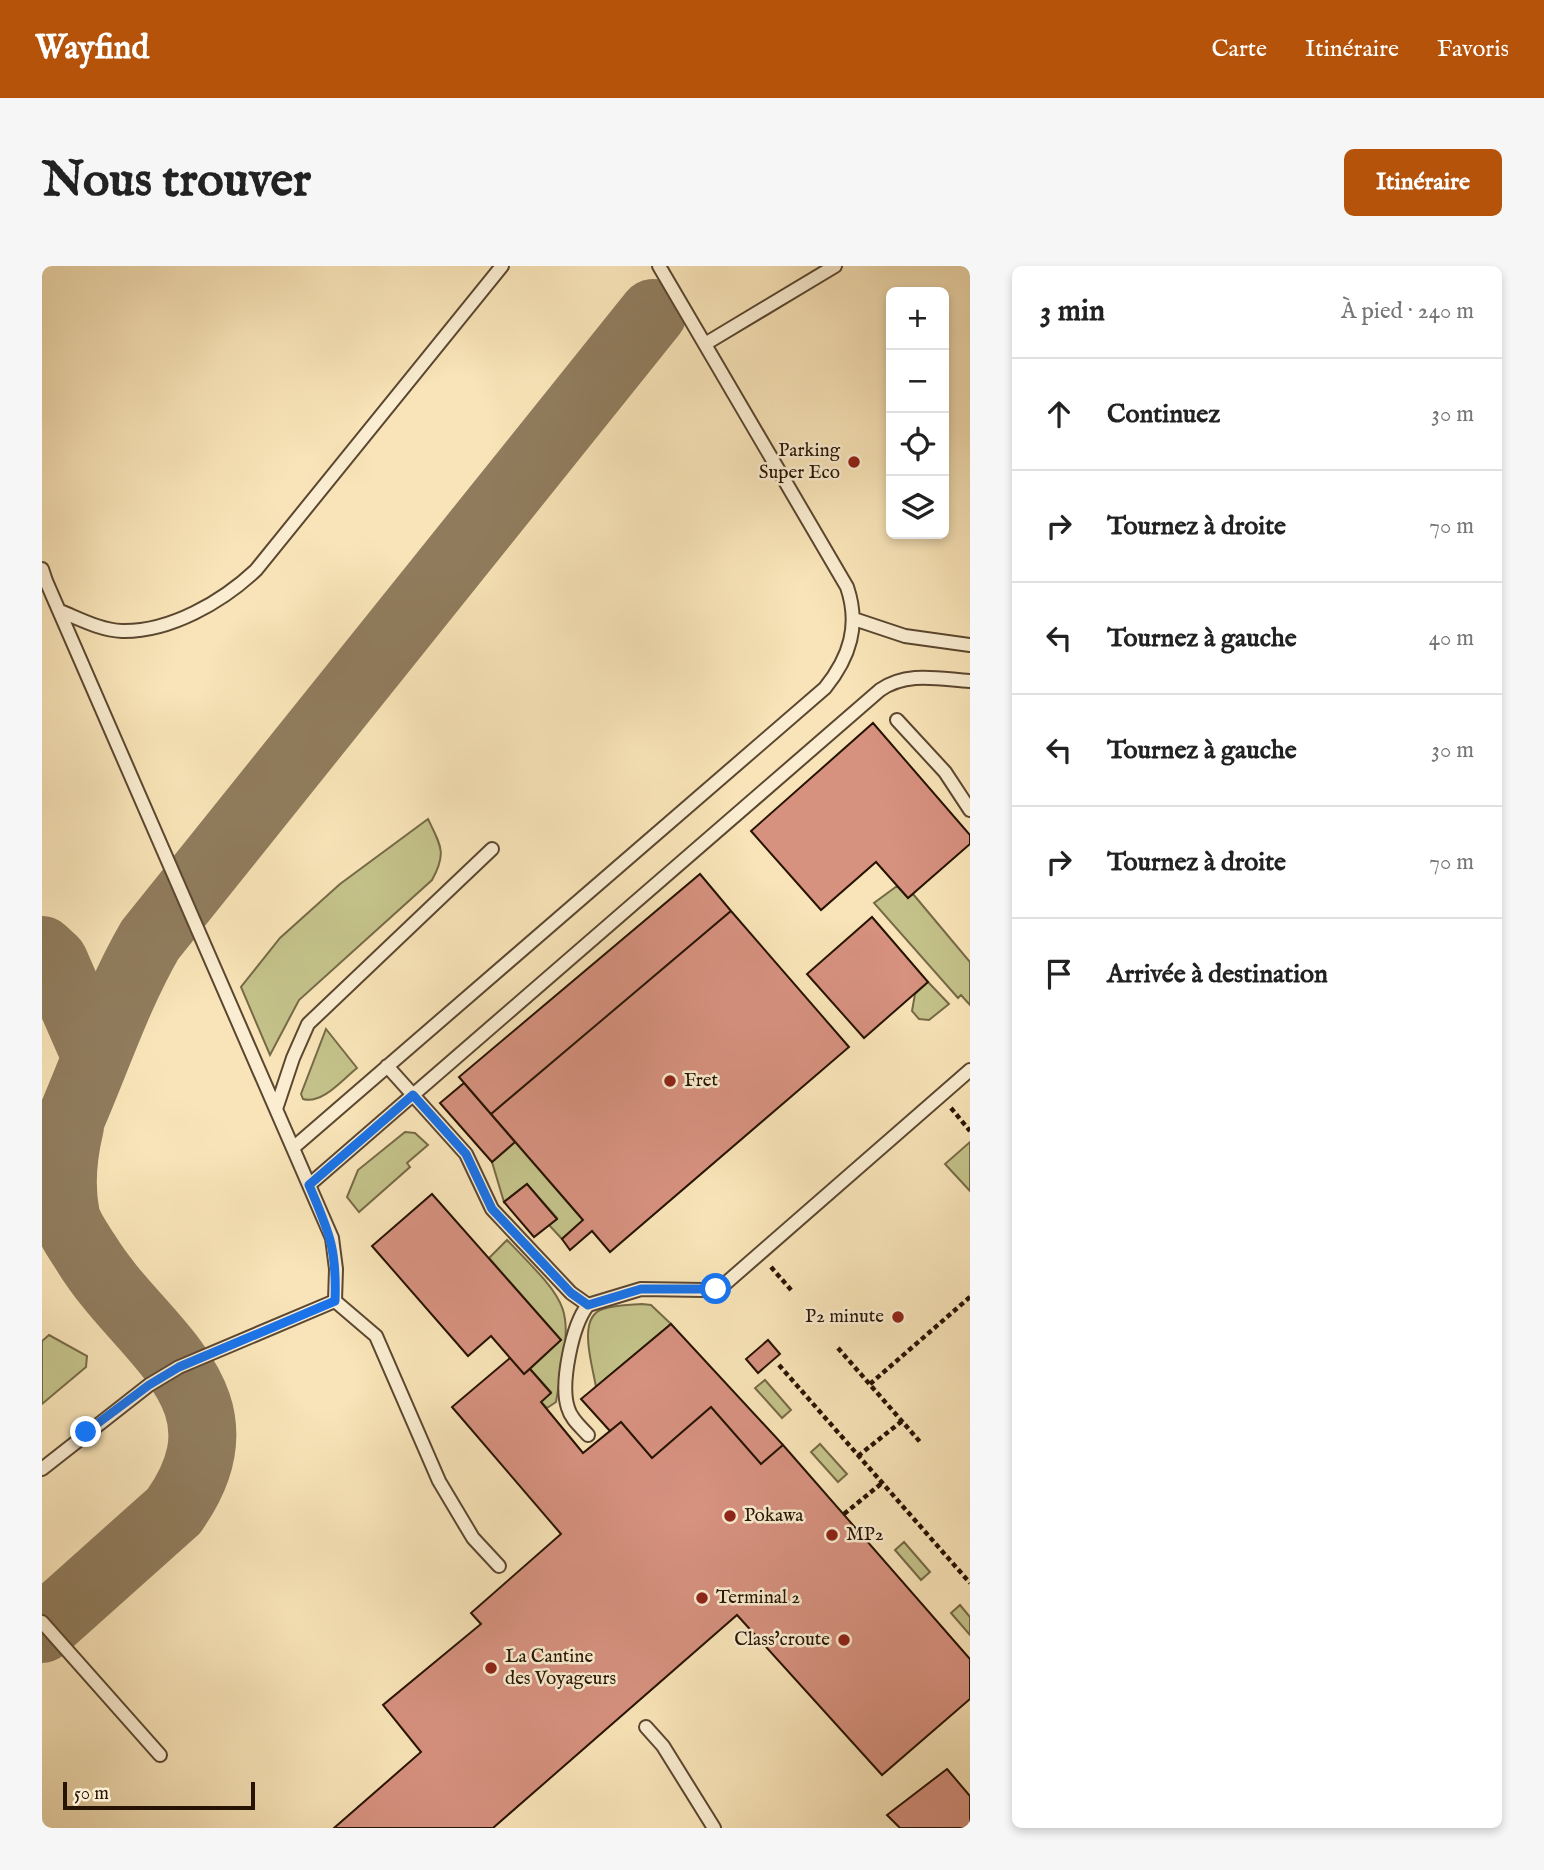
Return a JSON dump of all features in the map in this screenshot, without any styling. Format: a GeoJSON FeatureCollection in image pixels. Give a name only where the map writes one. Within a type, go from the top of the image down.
{"type":"FeatureCollection","features":[{"type":"Feature","properties":{"kind":"lane"},"geometry":{"type":"LineString","coordinates":[[60,611],[95,626],[120,631],[138,630],[172,621],[204,608],[237,588],[256,570],[502,266]]}},
{"type":"Feature","properties":{"kind":"lane"},"geometry":{"type":"LineString","coordinates":[[293,1148],[825,688],[851,644],[854,619],[847,587],[659,266]]}},
{"type":"Feature","properties":{"kind":"lane"},"geometry":{"type":"LineString","coordinates":[[705,344],[835,266]]}},
{"type":"Feature","properties":{"kind":"lane"},"geometry":{"type":"LineString","coordinates":[[43,576],[332,1238],[336,1269],[335,1301]]}},
{"type":"Feature","properties":{"kind":"lane"},"geometry":{"type":"LineString","coordinates":[[854,619],[905,636],[970,645]]}},
{"type":"Feature","properties":{"kind":"lane"},"geometry":{"type":"LineString","coordinates":[[309,1185],[880,690],[892,681],[907,677],[970,681]]}},
{"type":"Feature","properties":{"kind":"lane"},"geometry":{"type":"LineString","coordinates":[[897,720],[945,772],[970,810]]}},
{"type":"Feature","properties":{"kind":"lane"},"geometry":{"type":"LineString","coordinates":[[276,1109],[308,1024],[492,849]]}},
{"type":"Feature","properties":{"kind":"lane"},"geometry":{"type":"LineString","coordinates":[[387,1066],[466,1154],[492,1209],[571,1293],[588,1305]]}},
{"type":"Feature","properties":{"kind":"lane"},"geometry":{"type":"LineString","coordinates":[[588,1435],[572,1418],[566,1394],[575,1325],[588,1305],[641,1289],[704,1290],[726,1283],[970,1070]]}},
{"type":"Feature","properties":{"kind":"lane"},"geometry":{"type":"LineString","coordinates":[[42,1469],[149,1385],[179,1367],[335,1301]]}},
{"type":"Feature","properties":{"kind":"lane"},"geometry":{"type":"LineString","coordinates":[[335,1301],[356,1316],[376,1336],[439,1481],[473,1538],[499,1566]]}},
{"type":"Feature","properties":{"kind":"lane"},"geometry":{"type":"LineString","coordinates":[[42,1622],[160,1755]]}},
{"type":"Feature","properties":{"kind":"lane"},"geometry":{"type":"LineString","coordinates":[[646,1727],[663,1746],[714,1828]]}},
{"type":"Feature","properties":{"kind":"path"},"geometry":{"type":"LineString","coordinates":[[950,1107],[970,1131]]}},
{"type":"Feature","properties":{"kind":"path"},"geometry":{"type":"LineString","coordinates":[[870,1384],[970,1297]]}},
{"type":"Feature","properties":{"kind":"path"},"geometry":{"type":"LineString","coordinates":[[838,1348],[921,1443]]}},
{"type":"Feature","properties":{"kind":"path"},"geometry":{"type":"LineString","coordinates":[[779,1365],[970,1583]]}},
{"type":"Feature","properties":{"kind":"path"},"geometry":{"type":"LineString","coordinates":[[858,1456],[902,1421]]}},
{"type":"Feature","properties":{"kind":"path"},"geometry":{"type":"LineString","coordinates":[[844,1514],[881,1483]]}},
{"type":"Feature","properties":{"kind":"shaded area"},"geometry":{"type":"Polygon","coordinates":[[[428,819],[441,856],[432,880],[299,1000],[270,1055],[241,987],[280,938],[340,884],[428,819]]]}},
{"type":"Feature","properties":{"kind":"shaded area"},"geometry":{"type":"Polygon","coordinates":[[[897,886],[908,898],[913,894],[970,962],[970,1005],[961,995],[958,998],[874,903],[897,886]]]}},
{"type":"Feature","properties":{"kind":"shaded area"},"geometry":{"type":"Polygon","coordinates":[[[928,982],[949,1004],[929,1020],[919,1019],[912,1011],[915,994],[928,982]]]}},
{"type":"Feature","properties":{"kind":"shaded area"},"geometry":{"type":"Polygon","coordinates":[[[326,1029],[357,1068],[325,1095],[310,1100],[303,1099],[301,1094],[326,1029]]]}},
{"type":"Feature","properties":{"kind":"shaded area"},"geometry":{"type":"Polygon","coordinates":[[[405,1132],[415,1133],[428,1145],[407,1163],[410,1167],[359,1212],[347,1197],[358,1170],[405,1132]]]}},
{"type":"Feature","properties":{"kind":"shaded area"},"geometry":{"type":"Polygon","coordinates":[[[515,1142],[583,1220],[562,1239],[549,1225],[557,1218],[527,1184],[504,1202],[492,1162],[515,1142]]]}},
{"type":"Feature","properties":{"kind":"shaded area"},"geometry":{"type":"Polygon","coordinates":[[[970,1142],[970,1191],[945,1164],[970,1142]]]}},
{"type":"Feature","properties":{"kind":"shaded area"},"geometry":{"type":"Polygon","coordinates":[[[507,1240],[546,1282],[563,1311],[565,1346],[556,1402],[547,1408],[541,1402],[551,1392],[530,1369],[561,1340],[489,1258],[507,1240]]]}},
{"type":"Feature","properties":{"kind":"shaded area"},"geometry":{"type":"Polygon","coordinates":[[[651,1305],[671,1324],[596,1387],[588,1344],[590,1322],[595,1314],[603,1309],[651,1305]]]}},
{"type":"Feature","properties":{"kind":"shaded area"},"geometry":{"type":"Polygon","coordinates":[[[49,1335],[87,1356],[86,1367],[42,1404],[42,1341],[49,1335]]]}},
{"type":"Feature","properties":{"kind":"shaded area"},"geometry":{"type":"Polygon","coordinates":[[[765,1380],[791,1410],[782,1418],[755,1388],[765,1380]]]}},
{"type":"Feature","properties":{"kind":"shaded area"},"geometry":{"type":"Polygon","coordinates":[[[820,1444],[847,1474],[838,1482],[811,1452],[820,1444]]]}},
{"type":"Feature","properties":{"kind":"shaded area"},"geometry":{"type":"Polygon","coordinates":[[[904,1542],[930,1572],[921,1580],[895,1550],[904,1542]]]}},
{"type":"Feature","properties":{"kind":"shaded area"},"geometry":{"type":"Polygon","coordinates":[[[960,1605],[970,1617],[970,1635],[951,1613],[960,1605]]]}},
{"type":"Feature","properties":{"kind":"building"},"geometry":{"type":"Polygon","coordinates":[[[873,723],[970,835],[970,844],[908,898],[876,862],[821,910],[751,831],[873,723]]]}},
{"type":"Feature","properties":{"kind":"building"},"geometry":{"type":"Polygon","coordinates":[[[700,874],[731,911],[491,1114],[459,1077],[700,874]]]}},
{"type":"Feature","properties":{"kind":"building","name":"Fret"},"geometry":{"type":"Polygon","coordinates":[[[731,911],[849,1047],[610,1252],[592,1231],[570,1250],[562,1239],[583,1220],[491,1114],[731,911]]]}},
{"type":"Feature","properties":{"kind":"building"},"geometry":{"type":"Polygon","coordinates":[[[872,917],[928,982],[864,1038],[807,974],[872,917]]]}},
{"type":"Feature","properties":{"kind":"building"},"geometry":{"type":"Polygon","coordinates":[[[464,1083],[515,1142],[492,1162],[440,1103],[464,1083]]]}},
{"type":"Feature","properties":{"kind":"building"},"geometry":{"type":"Polygon","coordinates":[[[527,1184],[557,1219],[534,1237],[504,1202],[527,1184]]]}},
{"type":"Feature","properties":{"kind":"building"},"geometry":{"type":"Polygon","coordinates":[[[432,1194],[561,1340],[524,1374],[491,1336],[468,1356],[372,1246],[432,1194]]]}},
{"type":"Feature","properties":{"kind":"building"},"geometry":{"type":"Polygon","coordinates":[[[671,1324],[783,1445],[761,1464],[711,1407],[652,1458],[621,1422],[610,1431],[581,1399],[671,1324]]]}},
{"type":"Feature","properties":{"kind":"building"},"geometry":{"type":"Polygon","coordinates":[[[768,1340],[780,1354],[758,1373],[746,1359],[768,1340]]]}},
{"type":"Feature","properties":{"kind":"building","name":"Terminal 2"},"geometry":{"type":"Polygon","coordinates":[[[510,1358],[524,1374],[530,1369],[551,1393],[541,1402],[583,1453],[621,1422],[652,1458],[711,1407],[761,1464],[783,1445],[970,1659],[970,1699],[882,1775],[737,1615],[493,1828],[334,1828],[421,1752],[383,1705],[481,1624],[471,1613],[561,1534],[452,1407],[510,1358]]]}},
{"type":"Feature","properties":{"kind":"building"},"geometry":{"type":"Polygon","coordinates":[[[947,1769],[970,1796],[970,1828],[900,1828],[887,1815],[947,1769]]]}},
{"type":"Feature","properties":{"kind":"taxiway"},"geometry":{"type":"LineString","coordinates":[[42,1178],[71,1119],[134,969],[150,940],[653,313]]}},
{"type":"Feature","properties":{"kind":"taxiway"},"geometry":{"type":"LineString","coordinates":[[42,950],[54,961],[96,1057]]}},
{"type":"Feature","properties":{"kind":"taxiway"},"geometry":{"type":"LineString","coordinates":[[42,1629],[174,1511],[196,1470],[202,1434],[196,1402],[181,1372],[109,1285],[69,1225],[64,1205],[63,1182],[70,1126]]}},
{"type":"Feature","properties":{"kind":"place","name":"Parking Super Eco"},"geometry":{"type":"Point","coordinates":[854,462]}},
{"type":"Feature","properties":{"kind":"place","name":"Fret"},"geometry":{"type":"Point","coordinates":[670,1081]}},
{"type":"Feature","properties":{"kind":"place","name":"P2 minute"},"geometry":{"type":"Point","coordinates":[898,1317]}},
{"type":"Feature","properties":{"kind":"place","name":"Pokawa"},"geometry":{"type":"Point","coordinates":[730,1516]}},
{"type":"Feature","properties":{"kind":"place","name":"MP2"},"geometry":{"type":"Point","coordinates":[832,1535]}},
{"type":"Feature","properties":{"kind":"place","name":"Terminal 2"},"geometry":{"type":"Point","coordinates":[702,1598]}},
{"type":"Feature","properties":{"kind":"place","name":"Class'croute"},"geometry":{"type":"Point","coordinates":[844,1640]}},
{"type":"Feature","properties":{"kind":"place","name":"La Cantine des Voyageurs"},"geometry":{"type":"Point","coordinates":[491,1668]}},
{"type":"Feature","properties":{"kind":"route"},"geometry":{"type":"LineString","coordinates":[[86,1432],[149,1385],[179,1367],[335,1301],[336,1269],[332,1238],[309,1185],[413,1095],[466,1154],[492,1209],[571,1293],[588,1305],[641,1289],[716,1289]]}}]}
